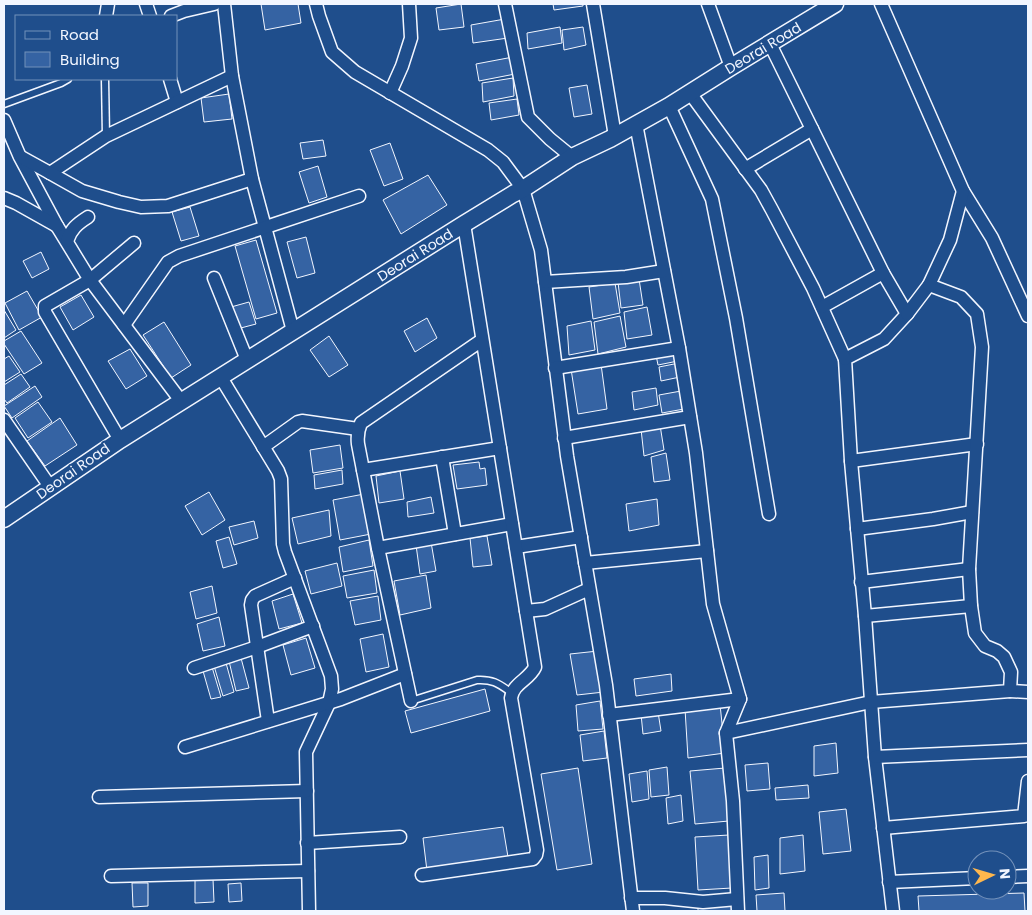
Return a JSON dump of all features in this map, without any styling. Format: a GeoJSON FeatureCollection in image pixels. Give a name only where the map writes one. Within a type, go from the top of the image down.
{"type":"FeatureCollection","features":[{"type":"Feature","properties":{"kind":"street"},"geometry":{"type":"LineString","coordinates":[[173,15],[214,4]]}},
{"type":"Feature","properties":{"kind":"street"},"geometry":{"type":"LineString","coordinates":[[224,4],[232,76],[252,180],[293,331]]}},
{"type":"Feature","properties":{"kind":"street"},"geometry":{"type":"LineString","coordinates":[[316,4],[332,52],[355,72],[488,150],[503,162],[524,189],[541,250],[564,438],[606,685],[632,905],[665,898],[738,905],[733,801],[726,733],[740,699],[713,604],[696,453],[679,348],[636,124]]}},
{"type":"Feature","properties":{"kind":"street"},"geometry":{"type":"LineString","coordinates":[[390,93],[402,66],[410,38],[412,4]]}},
{"type":"Feature","properties":{"kind":"street"},"geometry":{"type":"LineString","coordinates":[[505,4],[528,117],[572,157]]}},
{"type":"Feature","properties":{"kind":"street"},"geometry":{"type":"LineString","coordinates":[[594,4],[615,136]]}},
{"type":"Feature","properties":{"kind":"street"},"geometry":{"type":"LineString","coordinates":[[708,4],[731,67]]}},
{"type":"Feature","properties":{"kind":"street"},"geometry":{"type":"LineString","coordinates":[[881,4],[963,191],[992,238],[1028,316]]}},
{"type":"Feature","properties":{"kind":"street","name":"Deorai Road"},"geometry":{"type":"LineString","coordinates":[[4,519],[120,440],[220,376],[464,224],[524,189],[572,157],[669,106],[770,44],[827,6]]}},
{"type":"Feature","properties":{"kind":"street"},"geometry":{"type":"LineString","coordinates":[[770,44],[883,273],[906,314]]}},
{"type":"Feature","properties":{"kind":"street"},"geometry":{"type":"LineString","coordinates":[[50,173],[106,136],[232,76]]}},
{"type":"Feature","properties":{"kind":"street"},"geometry":{"type":"LineString","coordinates":[[170,80],[177,102]]}},
{"type":"Feature","properties":{"kind":"street"},"geometry":{"type":"LineString","coordinates":[[690,93],[761,190],[822,307],[845,359],[851,461],[875,757],[893,911]]}},
{"type":"Feature","properties":{"kind":"street"},"geometry":{"type":"LineString","coordinates":[[669,106],[712,199],[736,318],[768,514]]}},
{"type":"Feature","properties":{"kind":"street"},"geometry":{"type":"LineString","coordinates":[[4,120],[20,157],[57,226],[90,280],[181,401]]}},
{"type":"Feature","properties":{"kind":"street"},"geometry":{"type":"LineString","coordinates":[[745,169],[812,129]]}},
{"type":"Feature","properties":{"kind":"street"},"geometry":{"type":"LineString","coordinates":[[20,157],[82,191],[141,207],[168,206],[252,180]]}},
{"type":"Feature","properties":{"kind":"street"},"geometry":{"type":"LineString","coordinates":[[4,191],[16,204]]}},
{"type":"Feature","properties":{"kind":"street"},"geometry":{"type":"LineString","coordinates":[[845,359],[884,339],[929,285],[950,240],[963,191]]}},
{"type":"Feature","properties":{"kind":"street"},"geometry":{"type":"LineString","coordinates":[[124,325],[168,262],[179,256],[359,196]]}},
{"type":"Feature","properties":{"kind":"street"},"geometry":{"type":"LineString","coordinates":[[4,198],[57,226]]}},
{"type":"Feature","properties":{"kind":"street"},"geometry":{"type":"LineString","coordinates":[[67,241],[76,225],[88,217]]}},
{"type":"Feature","properties":{"kind":"street"},"geometry":{"type":"LineString","coordinates":[[422,875],[533,859],[536,855],[511,698],[514,689],[533,672],[535,667],[464,224]]}},
{"type":"Feature","properties":{"kind":"street"},"geometry":{"type":"LineString","coordinates":[[120,440],[45,312],[45,306],[90,280],[134,243]]}},
{"type":"Feature","properties":{"kind":"street"},"geometry":{"type":"LineString","coordinates":[[545,282],[626,277],[664,271]]}},
{"type":"Feature","properties":{"kind":"street"},"geometry":{"type":"LineString","coordinates":[[822,307],[883,273]]}},
{"type":"Feature","properties":{"kind":"street"},"geometry":{"type":"LineString","coordinates":[[214,278],[247,360]]}},
{"type":"Feature","properties":{"kind":"street"},"geometry":{"type":"LineString","coordinates":[[929,285],[961,297],[977,314],[982,347],[969,569],[971,606],[975,632],[985,646],[997,651],[1004,657],[1012,672],[1010,691]]}},
{"type":"Feature","properties":{"kind":"street"},"geometry":{"type":"LineString","coordinates":[[411,701],[378,548],[358,444],[358,429],[362,423],[482,340]]}},
{"type":"Feature","properties":{"kind":"street"},"geometry":{"type":"LineString","coordinates":[[556,368],[679,348]]}},
{"type":"Feature","properties":{"kind":"street"},"geometry":{"type":"LineString","coordinates":[[220,376],[281,479],[285,552],[331,676],[332,689],[329,703],[306,752],[309,911]]}},
{"type":"Feature","properties":{"kind":"street"},"geometry":{"type":"LineString","coordinates":[[564,438],[690,417]]}},
{"type":"Feature","properties":{"kind":"street"},"geometry":{"type":"LineString","coordinates":[[4,420],[51,488]]}},
{"type":"Feature","properties":{"kind":"street"},"geometry":{"type":"LineString","coordinates":[[263,446],[302,421],[358,429]]}},
{"type":"Feature","properties":{"kind":"street"},"geometry":{"type":"LineString","coordinates":[[851,461],[977,444]]}},
{"type":"Feature","properties":{"kind":"street"},"geometry":{"type":"LineString","coordinates":[[363,470],[500,448]]}},
{"type":"Feature","properties":{"kind":"street"},"geometry":{"type":"LineString","coordinates":[[442,458],[455,534]]}},
{"type":"Feature","properties":{"kind":"street"},"geometry":{"type":"LineString","coordinates":[[857,528],[933,519],[972,512]]}},
{"type":"Feature","properties":{"kind":"street"},"geometry":{"type":"LineString","coordinates":[[378,548],[512,524]]}},
{"type":"Feature","properties":{"kind":"street"},"geometry":{"type":"LineString","coordinates":[[516,547],[581,537]]}},
{"type":"Feature","properties":{"kind":"street"},"geometry":{"type":"LineString","coordinates":[[585,563],[707,551]]}},
{"type":"Feature","properties":{"kind":"street"},"geometry":{"type":"LineString","coordinates":[[861,582],[969,569]]}},
{"type":"Feature","properties":{"kind":"street"},"geometry":{"type":"LineString","coordinates":[[268,722],[251,604],[255,596],[295,578]]}},
{"type":"Feature","properties":{"kind":"street"},"geometry":{"type":"LineString","coordinates":[[526,611],[544,609],[590,589]]}},
{"type":"Feature","properties":{"kind":"street"},"geometry":{"type":"LineString","coordinates":[[864,616],[971,606]]}},
{"type":"Feature","properties":{"kind":"street"},"geometry":{"type":"LineString","coordinates":[[194,668],[313,626]]}},
{"type":"Feature","properties":{"kind":"street"},"geometry":{"type":"LineString","coordinates":[[185,747],[329,703],[405,674]]}},
{"type":"Feature","properties":{"kind":"street"},"geometry":{"type":"LineString","coordinates":[[726,733],[871,702],[1010,691],[1028,692]]}},
{"type":"Feature","properties":{"kind":"street"},"geometry":{"type":"LineString","coordinates":[[610,715],[740,699]]}},
{"type":"Feature","properties":{"kind":"street"},"geometry":{"type":"LineString","coordinates":[[875,757],[1028,750]]}},
{"type":"Feature","properties":{"kind":"street"},"geometry":{"type":"LineString","coordinates":[[883,828],[1024,816],[1028,781]]}},
{"type":"Feature","properties":{"kind":"street"},"geometry":{"type":"LineString","coordinates":[[99,797],[307,790]]}},
{"type":"Feature","properties":{"kind":"street"},"geometry":{"type":"LineString","coordinates":[[307,843],[400,837]]}},
{"type":"Feature","properties":{"kind":"street"},"geometry":{"type":"LineString","coordinates":[[111,876],[308,871]]}},
{"type":"Feature","properties":{"kind":"street"},"geometry":{"type":"LineString","coordinates":[[889,882],[967,878]]}},
{"type":"Feature","properties":{"kind":"lane"},"geometry":{"type":"LineString","coordinates":[[4,104],[66,80]]}},
{"type":"Feature","properties":{"kind":"lane"},"geometry":{"type":"LineString","coordinates":[[105,80],[106,136]]}},
{"type":"Feature","properties":{"kind":"lane"},"geometry":{"type":"LineString","coordinates":[[411,701],[477,680],[486,679],[500,684],[512,693]]}},
{"type":"Feature","properties":{"kind":"building"},"geometry":{"type":"Polygon","coordinates":[[[261,4],[298,4],[301,23],[265,30],[261,4]]]}},
{"type":"Feature","properties":{"kind":"building"},"geometry":{"type":"Polygon","coordinates":[[[461,4],[464,27],[439,30],[436,8],[461,4]]]}},
{"type":"Feature","properties":{"kind":"building"},"geometry":{"type":"Polygon","coordinates":[[[553,4],[583,4],[583,6],[554,10],[553,4]]]}},
{"type":"Feature","properties":{"kind":"building"},"geometry":{"type":"Polygon","coordinates":[[[505,19],[508,38],[473,43],[471,25],[505,19]]]}},
{"type":"Feature","properties":{"kind":"building"},"geometry":{"type":"Polygon","coordinates":[[[560,27],[562,43],[528,49],[527,33],[560,27]]]}},
{"type":"Feature","properties":{"kind":"building"},"geometry":{"type":"Polygon","coordinates":[[[583,27],[586,45],[564,50],[562,30],[583,27]]]}},
{"type":"Feature","properties":{"kind":"building"},"geometry":{"type":"Polygon","coordinates":[[[513,57],[515,74],[479,81],[476,64],[513,57]]]}},
{"type":"Feature","properties":{"kind":"building"},"geometry":{"type":"Polygon","coordinates":[[[513,78],[514,96],[483,102],[482,83],[513,78]]]}},
{"type":"Feature","properties":{"kind":"building"},"geometry":{"type":"Polygon","coordinates":[[[587,85],[592,114],[574,117],[569,88],[587,85]]]}},
{"type":"Feature","properties":{"kind":"building"},"geometry":{"type":"Polygon","coordinates":[[[229,94],[232,119],[204,122],[201,98],[229,94]]]}},
{"type":"Feature","properties":{"kind":"building"},"geometry":{"type":"Polygon","coordinates":[[[517,99],[519,115],[491,120],[489,103],[517,99]]]}},
{"type":"Feature","properties":{"kind":"building"},"geometry":{"type":"Polygon","coordinates":[[[323,140],[326,156],[303,159],[300,143],[323,140]]]}},
{"type":"Feature","properties":{"kind":"building"},"geometry":{"type":"Polygon","coordinates":[[[390,143],[403,179],[384,186],[370,150],[390,143]]]}},
{"type":"Feature","properties":{"kind":"building"},"geometry":{"type":"Polygon","coordinates":[[[318,166],[327,197],[309,203],[299,172],[318,166]]]}},
{"type":"Feature","properties":{"kind":"building"},"geometry":{"type":"Polygon","coordinates":[[[428,175],[447,205],[401,234],[383,200],[428,175]]]}},
{"type":"Feature","properties":{"kind":"building"},"geometry":{"type":"Polygon","coordinates":[[[190,207],[199,236],[181,241],[172,212],[190,207]]]}},
{"type":"Feature","properties":{"kind":"building"},"geometry":{"type":"Polygon","coordinates":[[[306,237],[315,273],[297,278],[287,242],[306,237]]]}},
{"type":"Feature","properties":{"kind":"building"},"geometry":{"type":"Polygon","coordinates":[[[256,240],[277,313],[256,319],[235,246],[256,240]]]}},
{"type":"Feature","properties":{"kind":"building"},"geometry":{"type":"Polygon","coordinates":[[[41,252],[49,269],[32,278],[23,261],[41,252]]]}},
{"type":"Feature","properties":{"kind":"building"},"geometry":{"type":"Polygon","coordinates":[[[639,279],[643,305],[621,308],[618,282],[639,279]]]}},
{"type":"Feature","properties":{"kind":"building"},"geometry":{"type":"Polygon","coordinates":[[[615,283],[620,313],[593,319],[589,287],[615,283]]]}},
{"type":"Feature","properties":{"kind":"building"},"geometry":{"type":"Polygon","coordinates":[[[27,291],[42,317],[19,330],[5,303],[27,291]]]}},
{"type":"Feature","properties":{"kind":"building"},"geometry":{"type":"Polygon","coordinates":[[[81,295],[94,317],[73,330],[60,307],[81,295]]]}},
{"type":"Feature","properties":{"kind":"building"},"geometry":{"type":"Polygon","coordinates":[[[249,302],[256,324],[237,329],[231,307],[249,302]]]}},
{"type":"Feature","properties":{"kind":"building"},"geometry":{"type":"Polygon","coordinates":[[[647,307],[652,335],[627,339],[624,312],[647,307]]]}},
{"type":"Feature","properties":{"kind":"building"},"geometry":{"type":"Polygon","coordinates":[[[4,310],[16,330],[4,338],[4,310]]]}},
{"type":"Feature","properties":{"kind":"building"},"geometry":{"type":"Polygon","coordinates":[[[620,316],[626,347],[598,354],[594,322],[620,316]]]}},
{"type":"Feature","properties":{"kind":"building"},"geometry":{"type":"Polygon","coordinates":[[[427,318],[437,338],[415,352],[404,331],[427,318]]]}},
{"type":"Feature","properties":{"kind":"building"},"geometry":{"type":"Polygon","coordinates":[[[591,321],[595,350],[569,355],[567,326],[591,321]]]}},
{"type":"Feature","properties":{"kind":"building"},"geometry":{"type":"Polygon","coordinates":[[[164,322],[191,365],[171,378],[143,335],[164,322]]]}},
{"type":"Feature","properties":{"kind":"building"},"geometry":{"type":"Polygon","coordinates":[[[21,331],[42,363],[24,374],[4,344],[4,341],[21,331]]]}},
{"type":"Feature","properties":{"kind":"building"},"geometry":{"type":"Polygon","coordinates":[[[329,336],[348,365],[329,377],[310,350],[329,336]]]}},
{"type":"Feature","properties":{"kind":"building"},"geometry":{"type":"Polygon","coordinates":[[[130,349],[147,376],[126,389],[108,361],[130,349]]]}},
{"type":"Feature","properties":{"kind":"building"},"geometry":{"type":"Polygon","coordinates":[[[676,351],[678,361],[658,365],[656,355],[676,351]]]}},
{"type":"Feature","properties":{"kind":"building"},"geometry":{"type":"Polygon","coordinates":[[[9,356],[20,372],[4,382],[4,359],[9,356]]]}},
{"type":"Feature","properties":{"kind":"building"},"geometry":{"type":"Polygon","coordinates":[[[679,363],[680,377],[661,381],[659,367],[679,363]]]}},
{"type":"Feature","properties":{"kind":"building"},"geometry":{"type":"Polygon","coordinates":[[[601,364],[607,409],[578,414],[571,369],[601,364]]]}},
{"type":"Feature","properties":{"kind":"building"},"geometry":{"type":"Polygon","coordinates":[[[21,374],[30,387],[7,403],[4,399],[4,385],[21,374]]]}},
{"type":"Feature","properties":{"kind":"building"},"geometry":{"type":"Polygon","coordinates":[[[35,386],[42,397],[12,418],[4,406],[35,386]]]}},
{"type":"Feature","properties":{"kind":"building"},"geometry":{"type":"Polygon","coordinates":[[[656,388],[658,405],[634,410],[632,392],[656,388]]]}},
{"type":"Feature","properties":{"kind":"building"},"geometry":{"type":"Polygon","coordinates":[[[681,391],[684,409],[662,413],[659,395],[681,391]]]}},
{"type":"Feature","properties":{"kind":"building"},"geometry":{"type":"Polygon","coordinates":[[[38,402],[52,422],[28,438],[15,418],[38,402]]]}},
{"type":"Feature","properties":{"kind":"building"},"geometry":{"type":"Polygon","coordinates":[[[60,418],[77,445],[45,466],[27,441],[60,418]]]}},
{"type":"Feature","properties":{"kind":"building"},"geometry":{"type":"Polygon","coordinates":[[[660,425],[664,450],[644,456],[641,429],[660,425]]]}},
{"type":"Feature","properties":{"kind":"building"},"geometry":{"type":"Polygon","coordinates":[[[340,445],[343,468],[313,473],[310,450],[340,445]]]}},
{"type":"Feature","properties":{"kind":"building"},"geometry":{"type":"Polygon","coordinates":[[[666,453],[670,480],[654,482],[651,457],[666,453]]]}},
{"type":"Feature","properties":{"kind":"building"},"geometry":{"type":"Polygon","coordinates":[[[479,462],[480,469],[485,468],[487,485],[457,489],[453,465],[479,462]]]}},
{"type":"Feature","properties":{"kind":"building"},"geometry":{"type":"Polygon","coordinates":[[[342,470],[343,484],[315,489],[314,475],[342,470]]]}},
{"type":"Feature","properties":{"kind":"building"},"geometry":{"type":"Polygon","coordinates":[[[400,471],[404,499],[379,503],[376,476],[400,471]]]}},
{"type":"Feature","properties":{"kind":"building"},"geometry":{"type":"Polygon","coordinates":[[[209,492],[225,520],[202,535],[185,506],[209,492]]]}},
{"type":"Feature","properties":{"kind":"building"},"geometry":{"type":"Polygon","coordinates":[[[364,494],[371,534],[340,540],[333,500],[364,494]]]}},
{"type":"Feature","properties":{"kind":"building"},"geometry":{"type":"Polygon","coordinates":[[[431,497],[434,513],[408,517],[407,502],[431,497]]]}},
{"type":"Feature","properties":{"kind":"building"},"geometry":{"type":"Polygon","coordinates":[[[657,499],[659,525],[629,531],[626,504],[657,499]]]}},
{"type":"Feature","properties":{"kind":"building"},"geometry":{"type":"Polygon","coordinates":[[[329,510],[331,536],[298,544],[292,518],[329,510]]]}},
{"type":"Feature","properties":{"kind":"building"},"geometry":{"type":"Polygon","coordinates":[[[254,521],[258,538],[234,545],[229,527],[254,521]]]}},
{"type":"Feature","properties":{"kind":"building"},"geometry":{"type":"Polygon","coordinates":[[[487,536],[492,565],[473,567],[470,538],[487,536]]]}},
{"type":"Feature","properties":{"kind":"building"},"geometry":{"type":"Polygon","coordinates":[[[229,537],[237,564],[223,568],[216,541],[229,537]]]}},
{"type":"Feature","properties":{"kind":"building"},"geometry":{"type":"Polygon","coordinates":[[[369,540],[373,566],[343,572],[339,547],[369,540]]]}},
{"type":"Feature","properties":{"kind":"building"},"geometry":{"type":"Polygon","coordinates":[[[431,542],[436,571],[420,574],[416,545],[431,542]]]}},
{"type":"Feature","properties":{"kind":"building"},"geometry":{"type":"Polygon","coordinates":[[[337,563],[342,586],[311,594],[305,571],[337,563]]]}},
{"type":"Feature","properties":{"kind":"building"},"geometry":{"type":"Polygon","coordinates":[[[374,570],[377,593],[347,598],[343,576],[374,570]]]}},
{"type":"Feature","properties":{"kind":"building"},"geometry":{"type":"Polygon","coordinates":[[[426,575],[431,608],[400,615],[394,581],[426,575]]]}},
{"type":"Feature","properties":{"kind":"building"},"geometry":{"type":"Polygon","coordinates":[[[212,586],[217,613],[196,619],[190,592],[212,586]]]}},
{"type":"Feature","properties":{"kind":"building"},"geometry":{"type":"Polygon","coordinates":[[[293,594],[302,623],[279,629],[272,601],[293,594]]]}},
{"type":"Feature","properties":{"kind":"building"},"geometry":{"type":"Polygon","coordinates":[[[378,596],[381,620],[355,625],[350,601],[378,596]]]}},
{"type":"Feature","properties":{"kind":"building"},"geometry":{"type":"Polygon","coordinates":[[[219,617],[225,646],[203,651],[197,624],[219,617]]]}},
{"type":"Feature","properties":{"kind":"building"},"geometry":{"type":"Polygon","coordinates":[[[383,634],[389,667],[366,672],[360,639],[383,634]]]}},
{"type":"Feature","properties":{"kind":"building"},"geometry":{"type":"Polygon","coordinates":[[[306,638],[315,668],[291,675],[283,645],[306,638]]]}},
{"type":"Feature","properties":{"kind":"building"},"geometry":{"type":"Polygon","coordinates":[[[598,651],[604,692],[577,695],[570,654],[598,651]]]}},
{"type":"Feature","properties":{"kind":"building"},"geometry":{"type":"Polygon","coordinates":[[[241,658],[249,688],[236,691],[229,661],[241,658]]]}},
{"type":"Feature","properties":{"kind":"building"},"geometry":{"type":"Polygon","coordinates":[[[226,663],[234,692],[223,696],[214,666],[226,663]]]}},
{"type":"Feature","properties":{"kind":"building"},"geometry":{"type":"Polygon","coordinates":[[[212,667],[221,697],[211,699],[203,671],[212,667]]]}},
{"type":"Feature","properties":{"kind":"building"},"geometry":{"type":"Polygon","coordinates":[[[671,674],[672,691],[636,696],[634,679],[671,674]]]}},
{"type":"Feature","properties":{"kind":"building"},"geometry":{"type":"Polygon","coordinates":[[[485,689],[490,711],[411,733],[405,711],[485,689]]]}},
{"type":"Feature","properties":{"kind":"building"},"geometry":{"type":"Polygon","coordinates":[[[600,701],[603,729],[578,731],[576,705],[600,701]]]}},
{"type":"Feature","properties":{"kind":"building"},"geometry":{"type":"Polygon","coordinates":[[[720,704],[725,753],[688,758],[685,709],[720,704]]]}},
{"type":"Feature","properties":{"kind":"building"},"geometry":{"type":"Polygon","coordinates":[[[658,712],[661,731],[643,734],[641,714],[658,712]]]}},
{"type":"Feature","properties":{"kind":"building"},"geometry":{"type":"Polygon","coordinates":[[[604,731],[607,758],[583,761],[580,735],[604,731]]]}},
{"type":"Feature","properties":{"kind":"building"},"geometry":{"type":"Polygon","coordinates":[[[836,743],[838,773],[814,776],[814,746],[836,743]]]}},
{"type":"Feature","properties":{"kind":"building"},"geometry":{"type":"Polygon","coordinates":[[[768,763],[770,789],[747,791],[745,765],[768,763]]]}},
{"type":"Feature","properties":{"kind":"building"},"geometry":{"type":"Polygon","coordinates":[[[667,767],[669,795],[651,797],[649,770],[667,767]]]}},
{"type":"Feature","properties":{"kind":"building"},"geometry":{"type":"Polygon","coordinates":[[[578,768],[592,864],[557,870],[541,774],[578,768]]]}},
{"type":"Feature","properties":{"kind":"building"},"geometry":{"type":"Polygon","coordinates":[[[725,768],[729,821],[695,824],[690,771],[725,768]]]}},
{"type":"Feature","properties":{"kind":"building"},"geometry":{"type":"Polygon","coordinates":[[[647,771],[649,799],[632,802],[629,774],[647,771]]]}},
{"type":"Feature","properties":{"kind":"building"},"geometry":{"type":"Polygon","coordinates":[[[808,785],[809,798],[776,800],[775,788],[808,785]]]}},
{"type":"Feature","properties":{"kind":"building"},"geometry":{"type":"Polygon","coordinates":[[[681,795],[683,821],[668,824],[666,798],[681,795]]]}},
{"type":"Feature","properties":{"kind":"building"},"geometry":{"type":"Polygon","coordinates":[[[846,809],[851,851],[823,854],[819,812],[846,809]]]}},
{"type":"Feature","properties":{"kind":"building"},"geometry":{"type":"Polygon","coordinates":[[[503,827],[509,863],[427,871],[423,838],[503,827]]]}},
{"type":"Feature","properties":{"kind":"building"},"geometry":{"type":"Polygon","coordinates":[[[729,835],[732,888],[698,890],[695,837],[729,835]]]}},
{"type":"Feature","properties":{"kind":"building"},"geometry":{"type":"Polygon","coordinates":[[[803,835],[805,871],[780,874],[780,838],[803,835]]]}},
{"type":"Feature","properties":{"kind":"building"},"geometry":{"type":"Polygon","coordinates":[[[768,855],[769,888],[755,890],[754,857],[768,855]]]}},
{"type":"Feature","properties":{"kind":"building"},"geometry":{"type":"Polygon","coordinates":[[[213,879],[214,902],[195,903],[195,880],[213,879]]]}},
{"type":"Feature","properties":{"kind":"building"},"geometry":{"type":"Polygon","coordinates":[[[132,883],[148,883],[148,906],[133,907],[132,883]]]}},
{"type":"Feature","properties":{"kind":"building"},"geometry":{"type":"Polygon","coordinates":[[[241,883],[242,901],[229,902],[228,884],[241,883]]]}},
{"type":"Feature","properties":{"kind":"building"},"geometry":{"type":"Polygon","coordinates":[[[784,893],[785,911],[757,911],[756,895],[784,893]]]}},
{"type":"Feature","properties":{"kind":"building"},"geometry":{"type":"Polygon","coordinates":[[[1017,893],[1024,893],[1025,911],[919,911],[918,896],[967,895],[967,900],[1017,900],[1017,893]]]}},
{"type":"Feature","properties":{"kind":"building"},"geometry":{"type":"Polygon","coordinates":[[[734,903],[735,911],[698,911],[698,906],[734,903]]]}}]}
